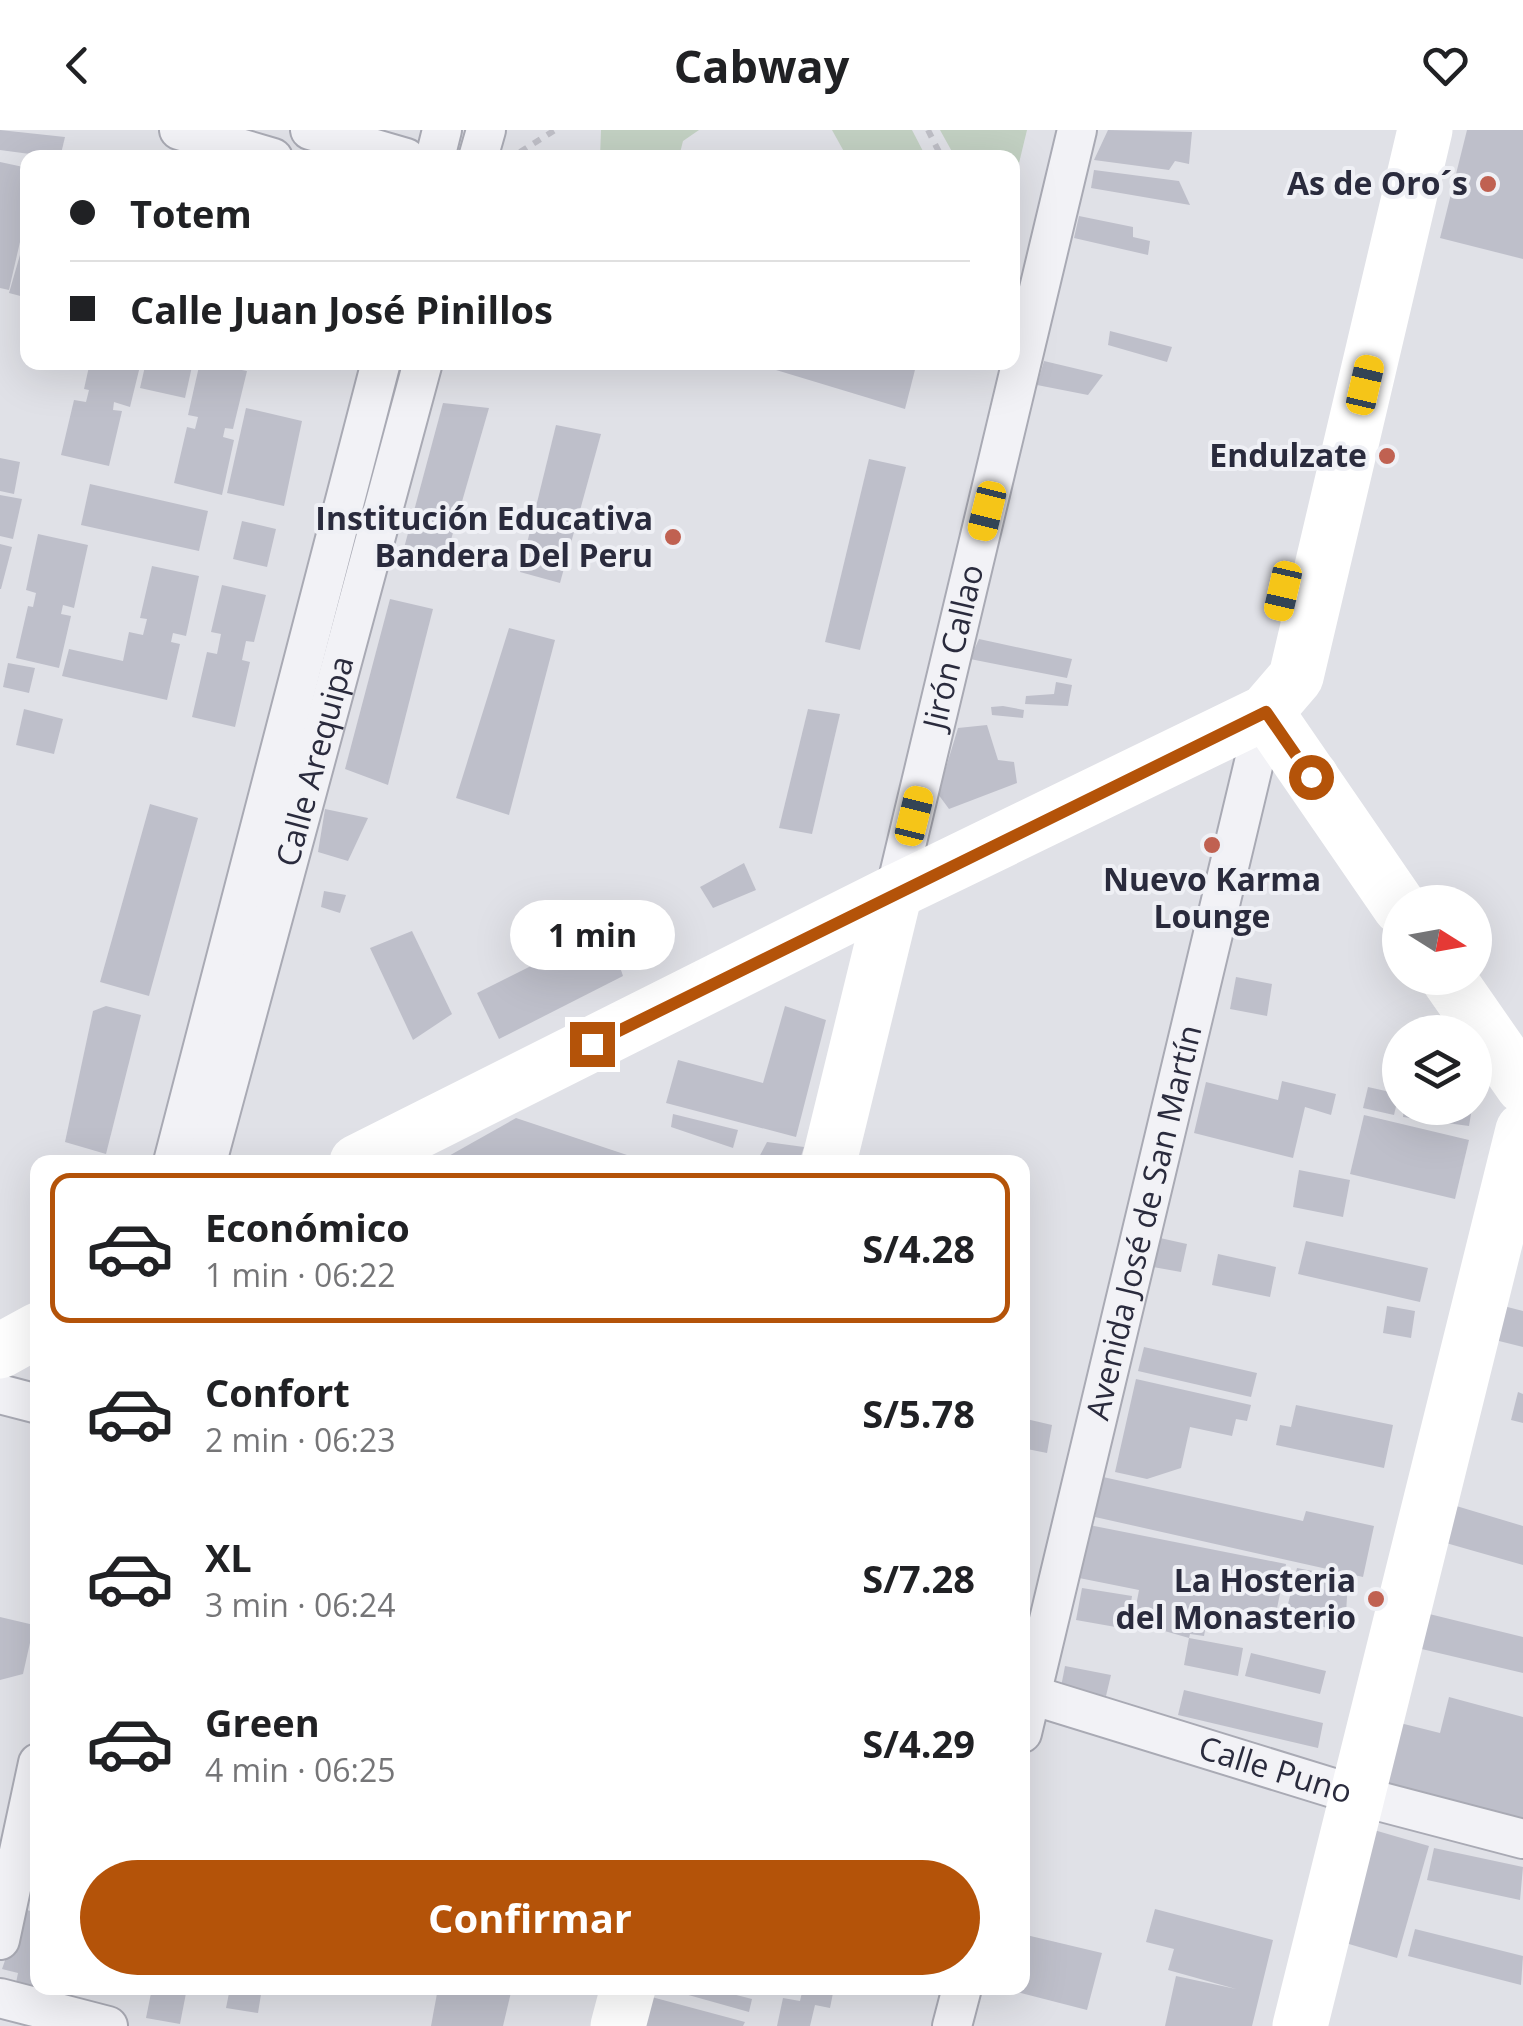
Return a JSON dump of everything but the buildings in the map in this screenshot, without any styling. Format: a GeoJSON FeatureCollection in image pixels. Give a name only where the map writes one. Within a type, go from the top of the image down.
{"type":"FeatureCollection","features":[{"type":"Feature","properties":{"kind":"main road","name":"Avenida José de San Martín"},"geometry":{"type":"LineString","coordinates":[[1266,712],[1265,668],[1387,130]]}},
{"type":"Feature","properties":{"kind":"main road","name":"Avenida José de San Martín"},"geometry":{"type":"LineString","coordinates":[[1266,712],[1296,677],[1425,130]]}},
{"type":"Feature","properties":{"kind":"main road"},"geometry":{"type":"LineString","coordinates":[[370,1155],[895,892],[1266,712],[1385,885]]}},
{"type":"Feature","properties":{"kind":"main road","name":"Jirón Callao"},"geometry":{"type":"LineString","coordinates":[[832,1155],[895,892]]}},
{"type":"Feature","properties":{"kind":"main road"},"geometry":{"type":"LineString","coordinates":[[1460,995],[1523,1086]]}},
{"type":"Feature","properties":{"kind":"main road"},"geometry":{"type":"LineString","coordinates":[[1300,2026],[1523,1130]]}},
{"type":"Feature","properties":{"kind":"main road"},"geometry":{"type":"LineString","coordinates":[[0,1351],[30,1334]]}},
{"type":"Feature","properties":{"kind":"main road"},"geometry":{"type":"LineString","coordinates":[[618,2026],[626,1995]]}},
{"type":"Feature","properties":{"kind":"street"},"geometry":{"type":"LineString","coordinates":[[179,130],[247,150]]}},
{"type":"Feature","properties":{"kind":"street"},"geometry":{"type":"LineString","coordinates":[[310,130],[379,150]]}},
{"type":"Feature","properties":{"kind":"street","name":"Jirón Callao"},"geometry":{"type":"LineString","coordinates":[[1020,339],[1076,130]]}},
{"type":"Feature","properties":{"kind":"street","name":"Calle Arequipa"},"geometry":{"type":"LineString","coordinates":[[175,1155],[378,370]]}},
{"type":"Feature","properties":{"kind":"street","name":"Calle Arequipa"},"geometry":{"type":"LineString","coordinates":[[210,1155],[421,370]]}},
{"type":"Feature","properties":{"kind":"street","name":"Jirón Callao"},"geometry":{"type":"LineString","coordinates":[[895,892],[1013,370]]}},
{"type":"Feature","properties":{"kind":"street","name":"Avenida José de San Martín"},"geometry":{"type":"LineString","coordinates":[[1030,1682],[1266,712]]}},
{"type":"Feature","properties":{"kind":"street"},"geometry":{"type":"LineString","coordinates":[[0,1394],[30,1402]]}},
{"type":"Feature","properties":{"kind":"street","name":"Calle Puno"},"geometry":{"type":"LineString","coordinates":[[1030,1695],[1359,1796],[1523,1839]]}},
{"type":"Feature","properties":{"kind":"street"},"geometry":{"type":"LineString","coordinates":[[0,1940],[30,1801]]}},
{"type":"Feature","properties":{"kind":"street"},"geometry":{"type":"LineString","coordinates":[[952,2026],[960,1995]]}},
{"type":"Feature","properties":{"kind":"street"},"geometry":{"type":"LineString","coordinates":[[0,1998],[108,2026]]}},
{"type":"Feature","properties":{"kind":"path"},"geometry":{"type":"LineString","coordinates":[[523,150],[555,130]]}},
{"type":"Feature","properties":{"kind":"green space"},"geometry":{"type":"Polygon","coordinates":[[[601,130],[699,130],[683,141],[681,150],[600,150],[601,130]]]}},
{"type":"Feature","properties":{"kind":"green space"},"geometry":{"type":"Polygon","coordinates":[[[832,130],[912,130],[922,150],[843,150],[832,130]]]}},
{"type":"Feature","properties":{"kind":"green space"},"geometry":{"type":"Polygon","coordinates":[[[940,130],[1027,130],[1020,159],[1020,150],[951,150],[940,130]]]}},
{"type":"Feature","properties":{"kind":"place","name":"As de Oro´s"},"geometry":{"type":"Point","coordinates":[1488,184]}},
{"type":"Feature","properties":{"kind":"place","name":"Endulzate"},"geometry":{"type":"Point","coordinates":[1387,456]}},
{"type":"Feature","properties":{"kind":"place","name":"Institución Educativa Bandera Del Peru"},"geometry":{"type":"Point","coordinates":[673,537]}},
{"type":"Feature","properties":{"kind":"place","name":"Nuevo Karma Lounge"},"geometry":{"type":"Point","coordinates":[1212,845]}},
{"type":"Feature","properties":{"kind":"place","name":"La Hosteria del Monasterio"},"geometry":{"type":"Point","coordinates":[1376,1599]}},
{"type":"Feature","properties":{"kind":"route"},"geometry":{"type":"LineString","coordinates":[[592,1044],[1266,712],[1311,777]]}}]}
